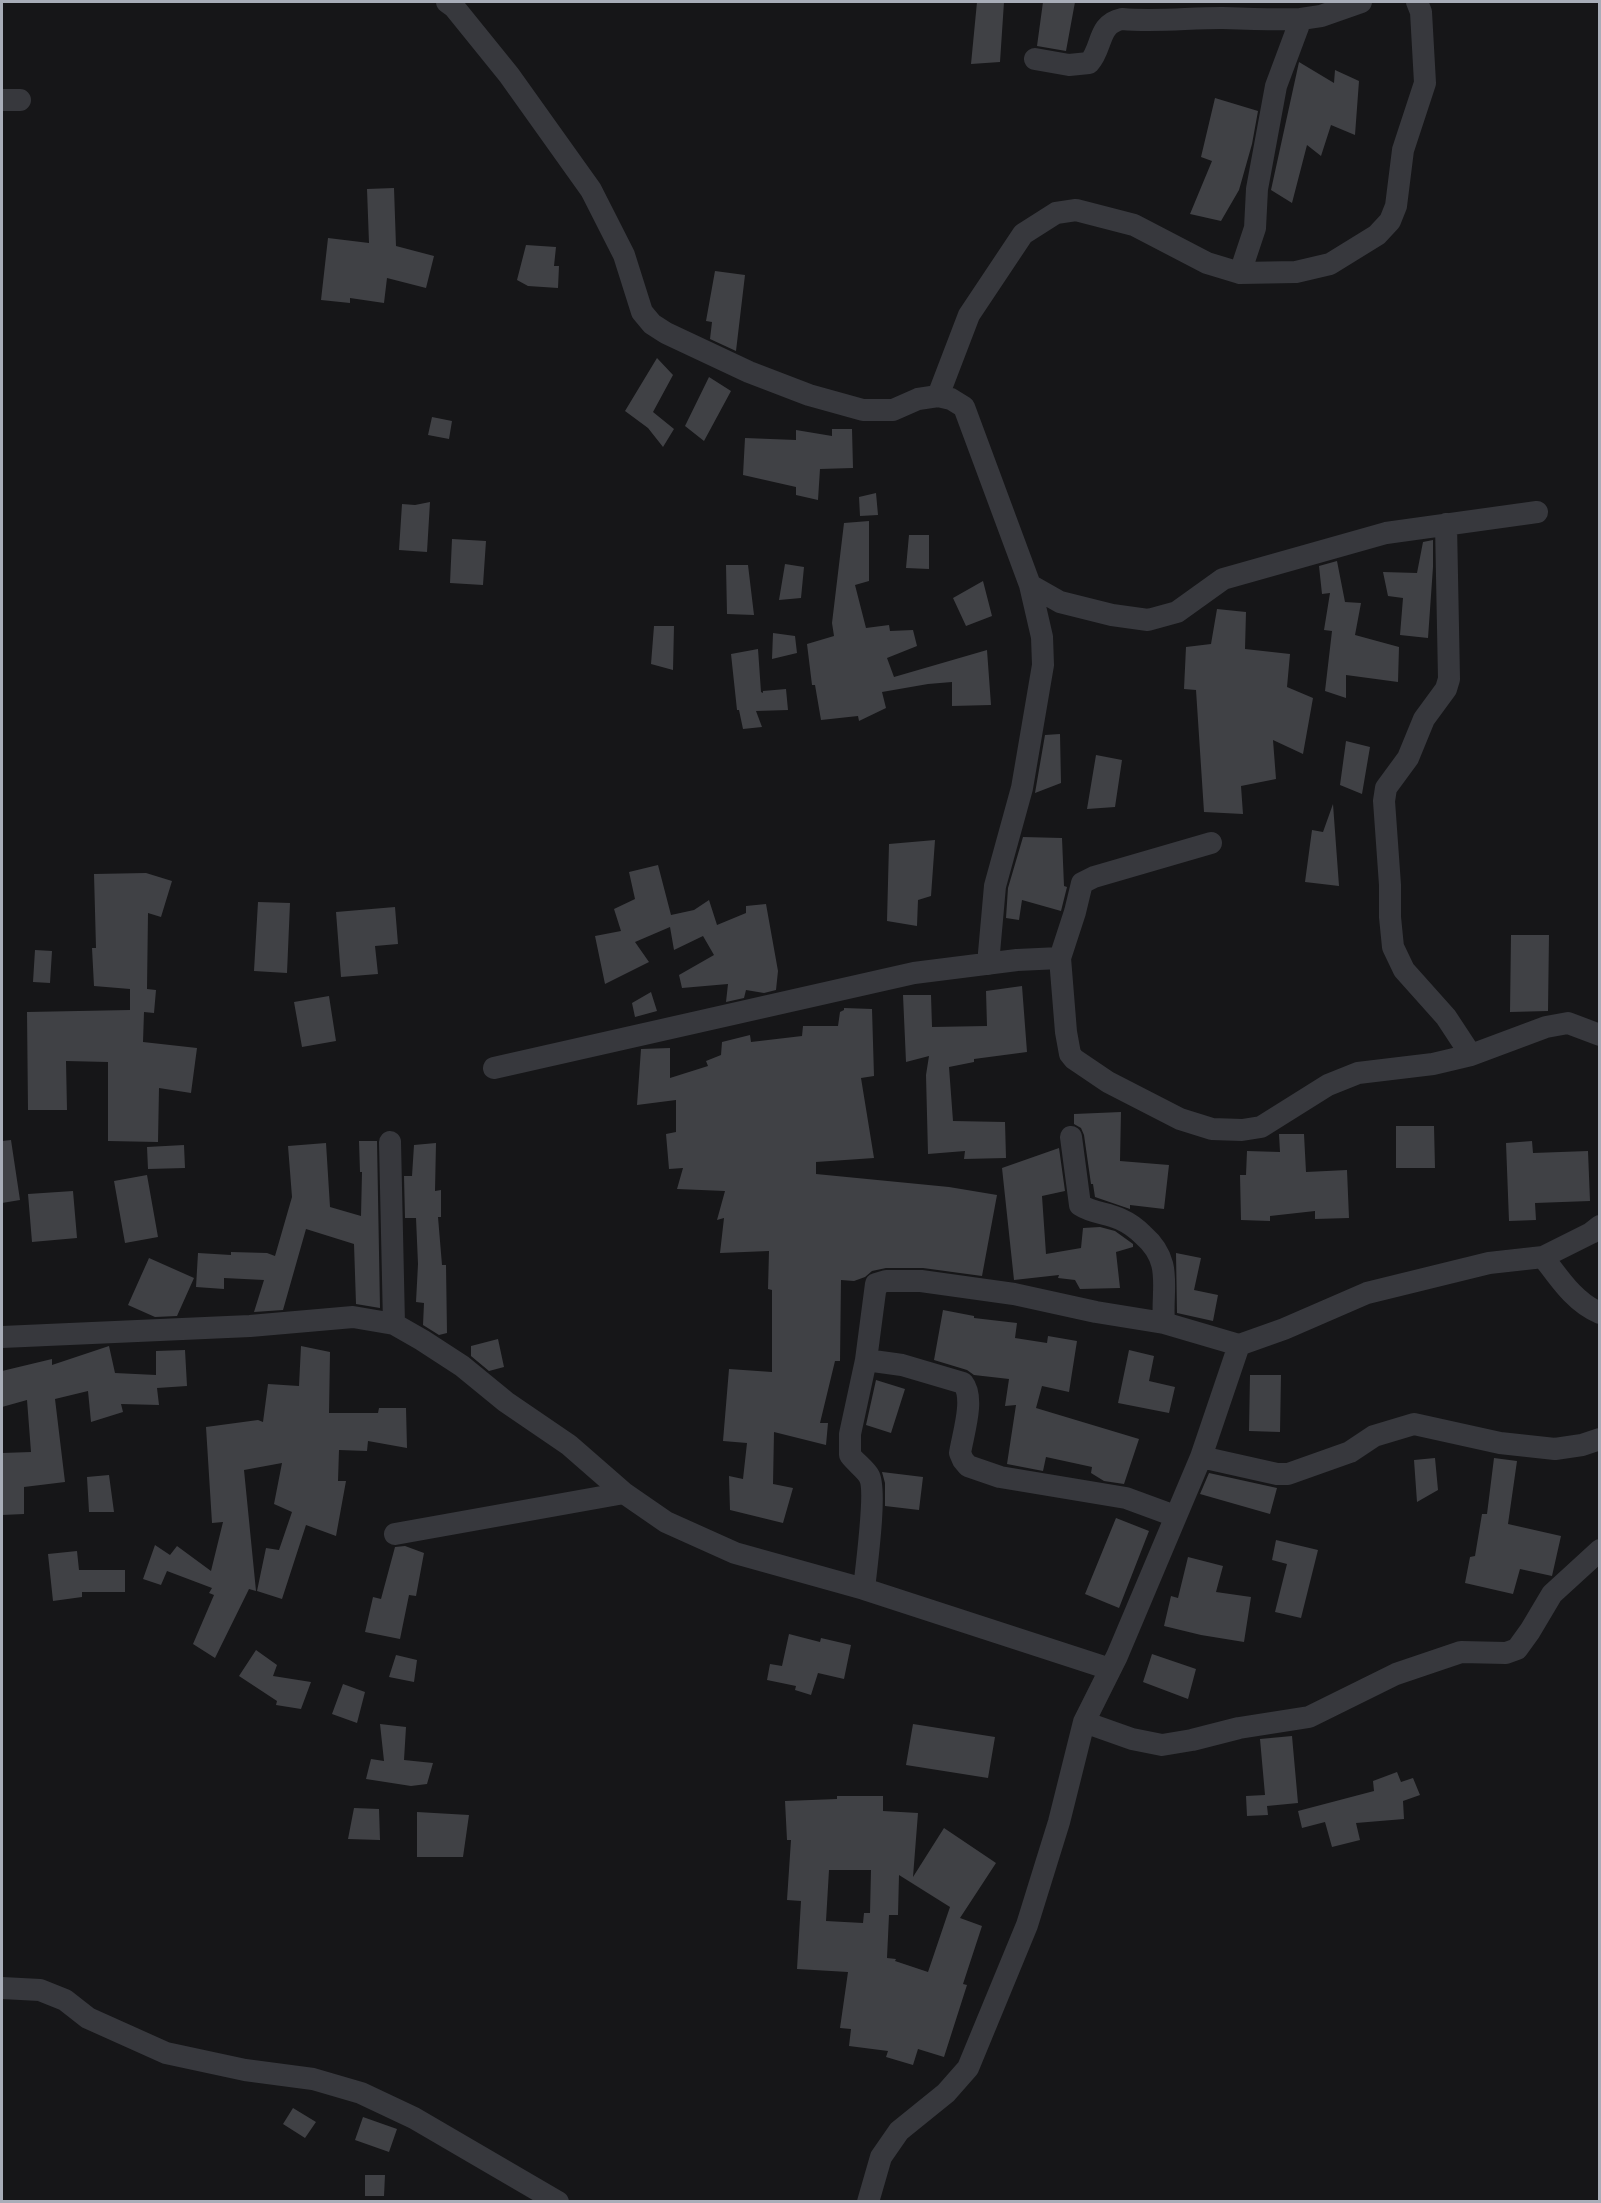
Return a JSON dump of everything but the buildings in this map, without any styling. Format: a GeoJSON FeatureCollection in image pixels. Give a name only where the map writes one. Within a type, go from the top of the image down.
{"type":"FeatureCollection","features":[{"type":"Feature","properties":{"kind":"street"},"geometry":{"type":"LineString","coordinates":[[1035,59],[1070,65],[1089,63],[1094,58],[1105,29],[1113,21],[1122,19],[1220,18],[1262,21],[1301,19],[1321,16],[1362,2]]}},
{"type":"Feature","properties":{"kind":"street"},"geometry":{"type":"LineString","coordinates":[[938,396],[969,315],[1023,234],[1056,213],[1076,210],[1134,225],[1207,263],[1240,273],[1296,272],[1330,264],[1377,236],[1390,221],[1396,206],[1403,150],[1425,83],[1421,12],[1417,2]]}},
{"type":"Feature","properties":{"kind":"street"},"geometry":{"type":"LineString","coordinates":[[452,3],[509,75],[591,190],[624,255],[642,312],[651,324],[749,372],[809,395],[863,410],[893,410],[918,399],[938,396],[951,399],[964,407],[1030,585],[1042,637],[1043,665],[1022,789],[995,886],[988,964]]}},
{"type":"Feature","properties":{"kind":"street"},"geometry":{"type":"LineString","coordinates":[[1240,273],[1255,228],[1257,189],[1276,86],[1301,19]]}},
{"type":"Feature","properties":{"kind":"street"},"geometry":{"type":"LineString","coordinates":[[1030,585],[1060,602],[1083,609],[1148,620],[1177,612],[1223,579],[1386,533],[1537,512]]}},
{"type":"Feature","properties":{"kind":"street"},"geometry":{"type":"LineString","coordinates":[[1446,524],[1449,679],[1446,688],[1424,719],[1408,758],[1386,788],[1386,839],[1393,947],[1404,970],[1446,1017],[1471,1055]]}},
{"type":"Feature","properties":{"kind":"street"},"geometry":{"type":"LineString","coordinates":[[1211,843],[1094,877],[1082,884],[1060,958],[1068,1047],[1074,1059],[1108,1082],[1180,1119],[1212,1129],[1242,1130],[1261,1127],[1328,1086],[1358,1073],[1433,1064],[1471,1055],[1527,1033],[1568,1023],[1599,1035]]}},
{"type":"Feature","properties":{"kind":"street"},"geometry":{"type":"LineString","coordinates":[[494,1068],[914,973],[1060,958]]}},
{"type":"Feature","properties":{"kind":"street"},"geometry":{"type":"LineString","coordinates":[[1071,1137],[1080,1205],[1133,1225],[1155,1245],[1162,1259],[1164,1323]]}},
{"type":"Feature","properties":{"kind":"street"},"geometry":{"type":"LineString","coordinates":[[390,1142],[394,1324]]}},
{"type":"Feature","properties":{"kind":"street"},"geometry":{"type":"LineString","coordinates":[[864,1589],[872,1485],[871,1477],[850,1455],[850,1434],[866,1360],[876,1284],[886,1281],[921,1281],[1014,1294],[1096,1312],[1164,1323],[1239,1345],[1284,1329],[1367,1293],[1489,1263],[1544,1257],[1591,1233],[1599,1226]]}},
{"type":"Feature","properties":{"kind":"street"},"geometry":{"type":"LineString","coordinates":[[1544,1257],[1566,1288],[1592,1310],[1599,1313]]}},
{"type":"Feature","properties":{"kind":"street"},"geometry":{"type":"LineString","coordinates":[[2,1337],[250,1326],[353,1317],[394,1324],[462,1366],[506,1402],[569,1445],[624,1493],[666,1522],[735,1553],[864,1589],[1110,1669]]}},
{"type":"Feature","properties":{"kind":"street"},"geometry":{"type":"LineString","coordinates":[[868,2202],[881,2157],[899,2131],[946,2094],[968,2068],[1027,1925],[1059,1822],[1084,1722],[1110,1669],[1201,1457],[1239,1345]]}},
{"type":"Feature","properties":{"kind":"street"},"geometry":{"type":"LineString","coordinates":[[866,1360],[902,1365],[963,1383],[969,1398],[960,1453],[968,1466],[1000,1477],[1126,1498],[1175,1516]]}},
{"type":"Feature","properties":{"kind":"street"},"geometry":{"type":"LineString","coordinates":[[1201,1457],[1276,1474],[1288,1474],[1350,1452],[1374,1436],[1414,1424],[1500,1443],[1555,1449],[1582,1445],[1599,1439]]}},
{"type":"Feature","properties":{"kind":"street"},"geometry":{"type":"LineString","coordinates":[[395,1534],[624,1493]]}},
{"type":"Feature","properties":{"kind":"street"},"geometry":{"type":"LineString","coordinates":[[1084,1722],[1131,1739],[1162,1745],[1239,1728],[1309,1717],[1396,1674],[1461,1652],[1506,1653],[1516,1649],[1530,1631],[1552,1594],[1599,1550]]}},
{"type":"Feature","properties":{"kind":"street"},"geometry":{"type":"LineString","coordinates":[[2,1988],[40,1990],[48,1993],[65,2000],[88,2018],[166,2053],[245,2070],[313,2079],[361,2093],[414,2118],[558,2202]]}}]}
